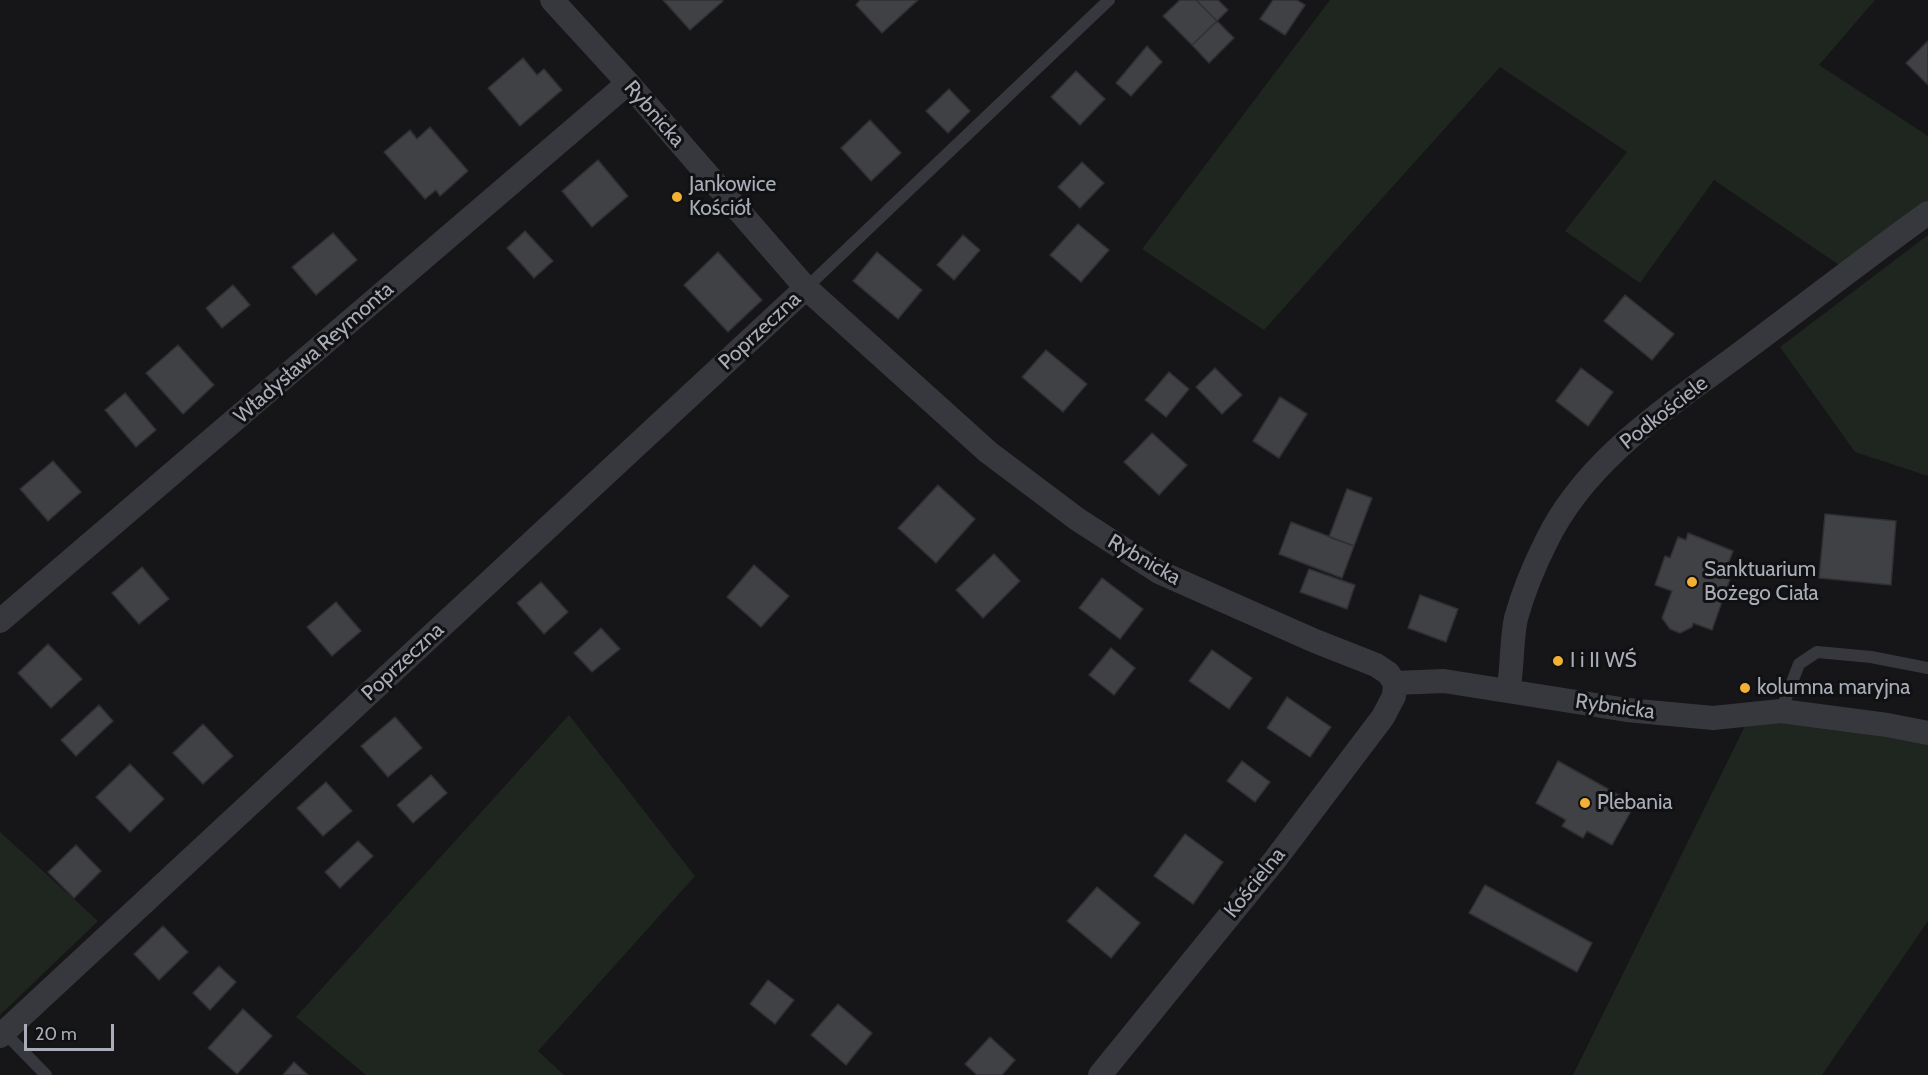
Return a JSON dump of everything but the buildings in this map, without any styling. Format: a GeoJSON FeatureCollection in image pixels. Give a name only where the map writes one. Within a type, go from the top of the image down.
{"type":"FeatureCollection","features":[{"type":"Feature","properties":{"kind":"street","name":"Rybnicka"},"geometry":{"type":"LineString","coordinates":[[561,4],[806,288],[988,452],[1077,519],[1159,572],[1315,641],[1368,661],[1388,673],[1395,683],[1444,681],[1627,710],[1713,718],[1781,711],[1887,725],[1928,733]]}},
{"type":"Feature","properties":{"kind":"street","name":"Władysława Reymonta"},"geometry":{"type":"LineString","coordinates":[[0,621],[628,83]]}},
{"type":"Feature","properties":{"kind":"street","name":"Podkościele"},"geometry":{"type":"LineString","coordinates":[[1508,691],[1512,672],[1516,620],[1527,589],[1545,543],[1562,513],[1582,485],[1637,431],[1928,213]]}},
{"type":"Feature","properties":{"kind":"street","name":"Poprzeczna"},"geometry":{"type":"LineString","coordinates":[[2,1034],[806,288]]}},
{"type":"Feature","properties":{"kind":"street","name":"Kościelna"},"geometry":{"type":"LineString","coordinates":[[1100,1075],[1274,861],[1383,717],[1394,696],[1395,683]]}},
{"type":"Feature","properties":{"kind":"lane"},"geometry":{"type":"LineString","coordinates":[[806,288],[1109,0]]}},
{"type":"Feature","properties":{"kind":"lane"},"geometry":{"type":"LineString","coordinates":[[1781,711],[1799,664],[1817,652],[1871,657],[1928,668]]}},
{"type":"Feature","properties":{"kind":"lane"},"geometry":{"type":"LineString","coordinates":[[2,1034],[46,1075]]}},
{"type":"Feature","properties":{"kind":"shaded area"},"geometry":{"type":"Polygon","coordinates":[[[1330,0],[1875,0],[1819,65],[1928,136],[1928,204],[1842,267],[1714,180],[1640,283],[1565,231],[1627,152],[1500,67],[1264,330],[1142,249],[1330,0]]]}},
{"type":"Feature","properties":{"kind":"shaded area"},"geometry":{"type":"Polygon","coordinates":[[[1928,235],[1928,476],[1855,452],[1780,347],[1928,235]]]}},
{"type":"Feature","properties":{"kind":"shaded area"},"geometry":{"type":"Polygon","coordinates":[[[569,715],[695,876],[538,1051],[564,1075],[366,1075],[296,1017],[569,715]]]}},
{"type":"Feature","properties":{"kind":"shaded area"},"geometry":{"type":"Polygon","coordinates":[[[1781,720],[1928,744],[1928,921],[1822,1075],[1573,1075],[1745,726],[1781,720]]]}},
{"type":"Feature","properties":{"kind":"shaded area"},"geometry":{"type":"Polygon","coordinates":[[[0,832],[98,921],[0,1015],[0,832]]]}},
{"type":"Feature","properties":{"kind":"place","name":"Jankowice Kościół"},"geometry":{"type":"Point","coordinates":[677,197]}},
{"type":"Feature","properties":{"kind":"place","name":"Sanktuarium Bożego Ciała"},"geometry":{"type":"Point","coordinates":[1692,582]}},
{"type":"Feature","properties":{"kind":"place","name":"I i II WŚ"},"geometry":{"type":"Point","coordinates":[1558,661]}},
{"type":"Feature","properties":{"kind":"place","name":"kolumna maryjna"},"geometry":{"type":"Point","coordinates":[1745,688]}},
{"type":"Feature","properties":{"kind":"place","name":"Plebania"},"geometry":{"type":"Point","coordinates":[1585,803]}}]}
